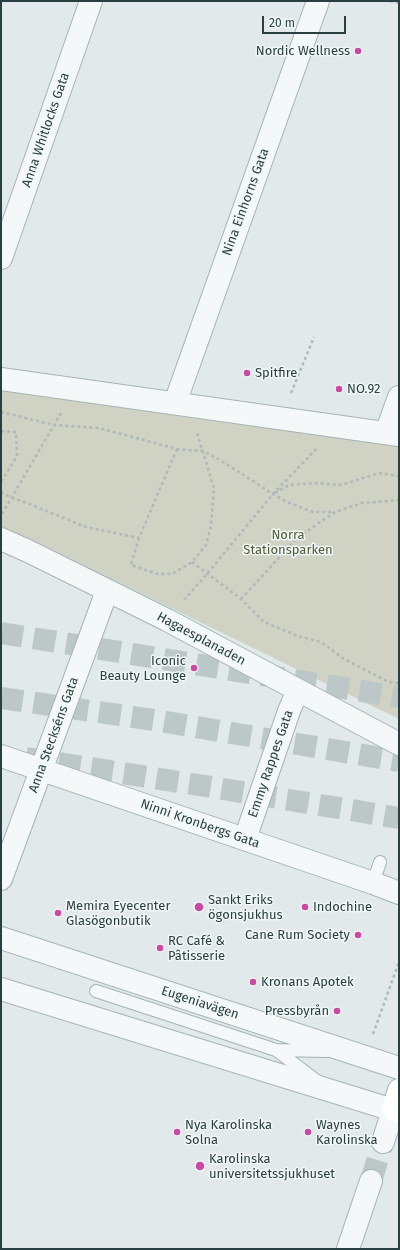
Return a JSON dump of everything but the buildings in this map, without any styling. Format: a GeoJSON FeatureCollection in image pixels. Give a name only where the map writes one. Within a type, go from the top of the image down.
{"type":"FeatureCollection","features":[{"type":"Feature","properties":{"kind":"street","name":"Anna Whitlocks Gata"},"geometry":{"type":"LineString","coordinates":[[1,258],[92,1]]}},
{"type":"Feature","properties":{"kind":"street","name":"Nina Einhorns Gata"},"geometry":{"type":"LineString","coordinates":[[182,404],[182,382],[318,1]]}},
{"type":"Feature","properties":{"kind":"street"},"geometry":{"type":"LineString","coordinates":[[1,380],[393,434],[398,399]]}},
{"type":"Feature","properties":{"kind":"street","name":"Hagaesplanaden"},"geometry":{"type":"LineString","coordinates":[[1,539],[167,620],[399,744]]}},
{"type":"Feature","properties":{"kind":"street","name":"Anna Steckséns Gata"},"geometry":{"type":"LineString","coordinates":[[1,879],[107,591]]}},
{"type":"Feature","properties":{"kind":"street","name":"Emmy Rappes Gata"},"geometry":{"type":"LineString","coordinates":[[244,839],[298,690]]}},
{"type":"Feature","properties":{"kind":"street","name":"Ninni Kronbergs Gata"},"geometry":{"type":"LineString","coordinates":[[1,756],[399,893]]}},
{"type":"Feature","properties":{"kind":"street","name":"Eugeniavägen"},"geometry":{"type":"LineString","coordinates":[[1,938],[399,1068]]}},
{"type":"Feature","properties":{"kind":"street"},"geometry":{"type":"LineString","coordinates":[[1,989],[328,1089],[397,1104],[383,1142]]}},
{"type":"Feature","properties":{"kind":"street"},"geometry":{"type":"LineString","coordinates":[[348,1249],[371,1181]]}},
{"type":"Feature","properties":{"kind":"lane"},"geometry":{"type":"LineString","coordinates":[[373,883],[380,862]]}},
{"type":"Feature","properties":{"kind":"lane"},"geometry":{"type":"LineString","coordinates":[[96,991],[276,1050],[344,1051]]}},
{"type":"Feature","properties":{"kind":"lane"},"geometry":{"type":"LineString","coordinates":[[276,1050],[328,1089]]}},
{"type":"Feature","properties":{"kind":"path"},"geometry":{"type":"LineString","coordinates":[[390,1],[399,2]]}},
{"type":"Feature","properties":{"kind":"path"},"geometry":{"type":"LineString","coordinates":[[290,396],[314,337]]}},
{"type":"Feature","properties":{"kind":"path"},"geometry":{"type":"LineString","coordinates":[[1,515],[75,390]]}},
{"type":"Feature","properties":{"kind":"path"},"geometry":{"type":"LineString","coordinates":[[177,449],[139,538],[131,565],[158,574],[172,574],[192,562],[206,545],[211,526],[214,488],[203,451],[182,404]]}},
{"type":"Feature","properties":{"kind":"path"},"geometry":{"type":"LineString","coordinates":[[1,412],[54,425],[99,428],[177,449],[203,451],[285,501],[313,512],[335,512]]}},
{"type":"Feature","properties":{"kind":"path"},"geometry":{"type":"LineString","coordinates":[[184,601],[273,494],[337,427]]}},
{"type":"Feature","properties":{"kind":"path"},"geometry":{"type":"LineString","coordinates":[[1,431],[16,432],[17,456],[1,482]]}},
{"type":"Feature","properties":{"kind":"path"},"geometry":{"type":"LineString","coordinates":[[273,494],[289,485],[314,483],[341,485],[379,473],[399,476]]}},
{"type":"Feature","properties":{"kind":"path"},"geometry":{"type":"LineString","coordinates":[[1,492],[12,498],[86,527],[139,538]]}},
{"type":"Feature","properties":{"kind":"path"},"geometry":{"type":"LineString","coordinates":[[241,599],[297,538],[335,512],[362,503],[399,500]]}},
{"type":"Feature","properties":{"kind":"path"},"geometry":{"type":"LineString","coordinates":[[192,562],[241,599],[264,622],[298,636],[321,642],[344,659],[357,666],[389,682],[399,683]]}},
{"type":"Feature","properties":{"kind":"green space","name":"Norra Stationsparken"},"geometry":{"type":"Polygon","coordinates":[[[1,384],[171,415],[399,446],[399,719],[1,526],[1,384]]]}},
{"type":"Feature","properties":{"kind":"tunnel"},"geometry":{"type":"LineString","coordinates":[[1,633],[399,697]]}},
{"type":"Feature","properties":{"kind":"tunnel"},"geometry":{"type":"LineString","coordinates":[[1,698],[154,720],[399,761]]}},
{"type":"Feature","properties":{"kind":"tunnel"},"geometry":{"type":"LineString","coordinates":[[26,758],[399,818]]}},
{"type":"Feature","properties":{"kind":"tunnel"},"geometry":{"type":"LineString","coordinates":[[371,1181],[383,1142]]}},
{"type":"Feature","properties":{"kind":"place","name":"Nordic Wellness"},"geometry":{"type":"Point","coordinates":[358,51]}},
{"type":"Feature","properties":{"kind":"place","name":"Spitfire"},"geometry":{"type":"Point","coordinates":[247,373]}},
{"type":"Feature","properties":{"kind":"place","name":"NO.92"},"geometry":{"type":"Point","coordinates":[339,389]}},
{"type":"Feature","properties":{"kind":"place","name":"Iconic Beauty Lounge"},"geometry":{"type":"Point","coordinates":[194,668]}},
{"type":"Feature","properties":{"kind":"place","name":"Sankt Eriks ögonsjukhus"},"geometry":{"type":"Point","coordinates":[199,907]}},
{"type":"Feature","properties":{"kind":"place","name":"Indochine"},"geometry":{"type":"Point","coordinates":[305,907]}},
{"type":"Feature","properties":{"kind":"place","name":"Memira Eyecenter Glasögonbutik"},"geometry":{"type":"Point","coordinates":[58,913]}},
{"type":"Feature","properties":{"kind":"place","name":"Cane Rum Society"},"geometry":{"type":"Point","coordinates":[358,935]}},
{"type":"Feature","properties":{"kind":"place","name":"RC Café & Pâtisserie"},"geometry":{"type":"Point","coordinates":[160,948]}},
{"type":"Feature","properties":{"kind":"place","name":"Kronans Apotek"},"geometry":{"type":"Point","coordinates":[253,982]}},
{"type":"Feature","properties":{"kind":"place","name":"Pressbyrån"},"geometry":{"type":"Point","coordinates":[337,1011]}},
{"type":"Feature","properties":{"kind":"place","name":"Nya Karolinska Solna"},"geometry":{"type":"Point","coordinates":[177,1132]}},
{"type":"Feature","properties":{"kind":"place","name":"Waynes Karolinska"},"geometry":{"type":"Point","coordinates":[308,1132]}},
{"type":"Feature","properties":{"kind":"place","name":"Karolinska universitetssjukhuset"},"geometry":{"type":"Point","coordinates":[200,1166]}}]}
